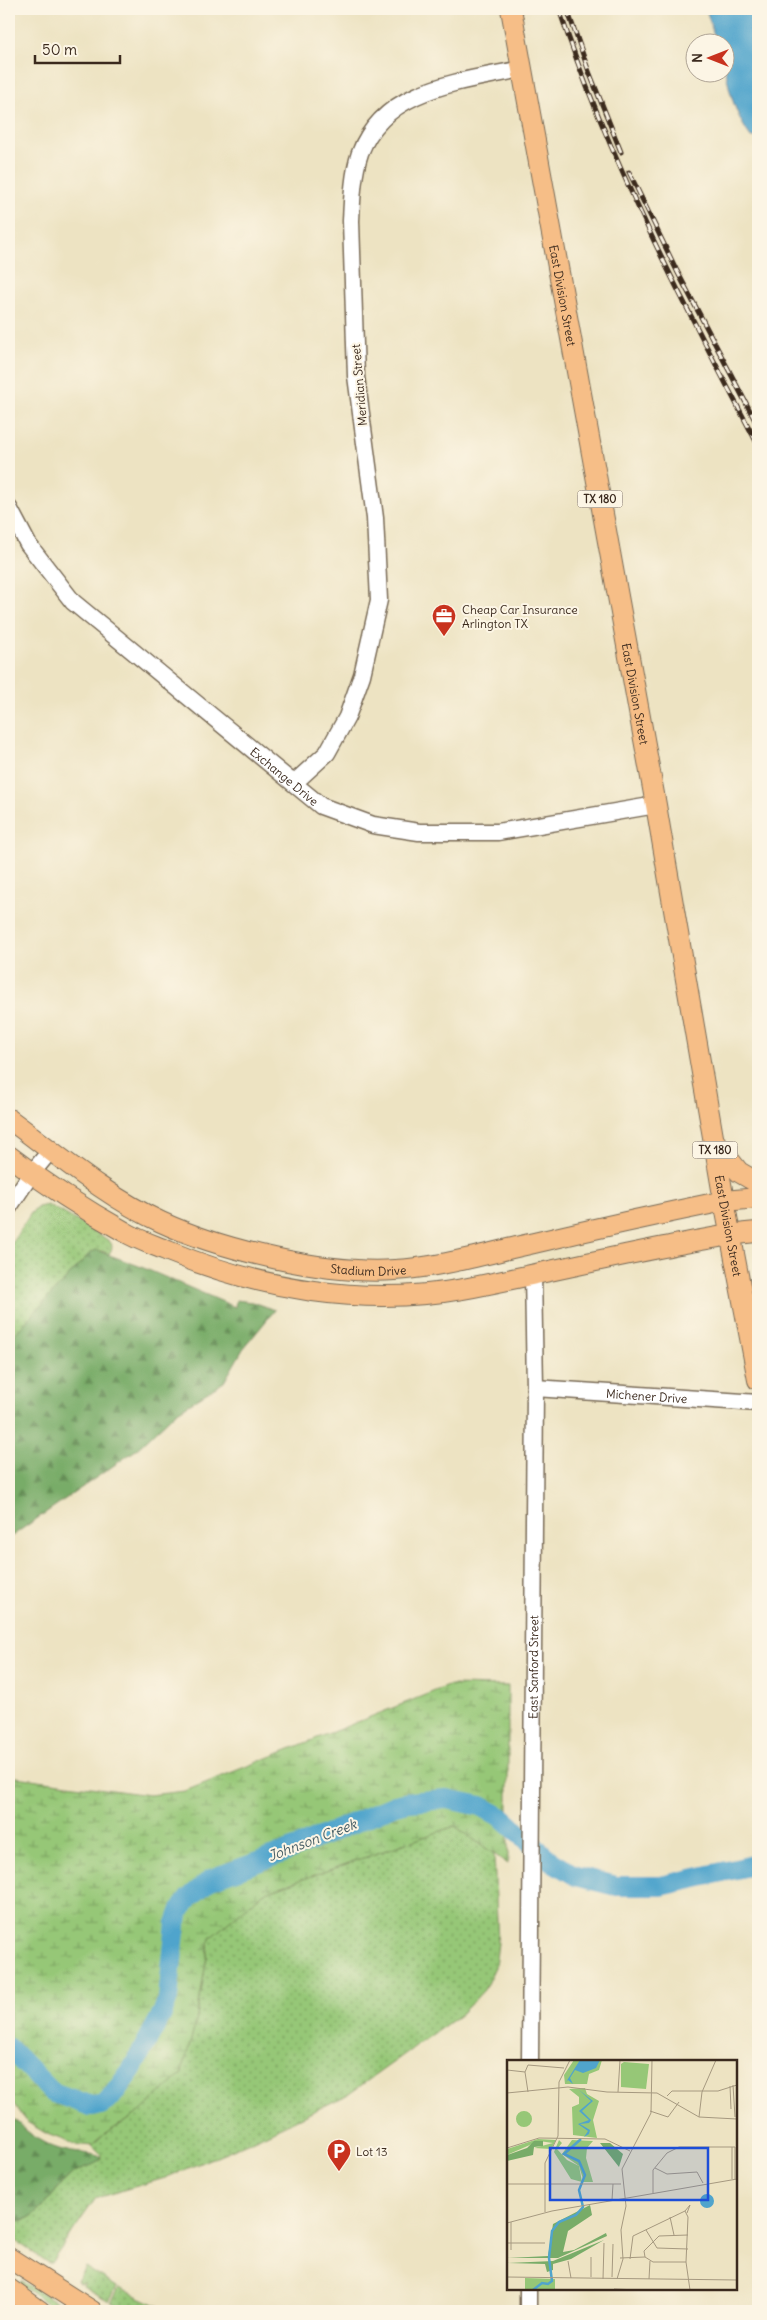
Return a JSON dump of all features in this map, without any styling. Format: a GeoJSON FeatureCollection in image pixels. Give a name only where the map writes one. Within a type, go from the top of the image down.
{"type":"FeatureCollection","features":[{"type":"Feature","properties":{"kind":"main road","name":"East Division Street"},"geometry":{"type":"LineString","coordinates":[[511,9],[656,805],[724,1200],[758,1380]]}},
{"type":"Feature","properties":{"kind":"main road","name":"Stadium Drive"},"geometry":{"type":"LineString","coordinates":[[9,1119],[109,1192],[161,1222],[205,1239],[310,1265],[394,1270],[447,1263],[724,1200],[758,1198]]}},
{"type":"Feature","properties":{"kind":"main road"},"geometry":{"type":"LineString","coordinates":[[714,1141],[739,1172],[758,1183]]}},
{"type":"Feature","properties":{"kind":"main road"},"geometry":{"type":"LineString","coordinates":[[9,1156],[31,1174],[126,1233],[198,1263],[273,1285],[350,1295],[404,1296],[462,1289],[731,1234],[758,1232]]}},
{"type":"Feature","properties":{"kind":"main road"},"geometry":{"type":"LineString","coordinates":[[305,1289],[310,1265]]}},
{"type":"Feature","properties":{"kind":"main road"},"geometry":{"type":"LineString","coordinates":[[9,2258],[92,2311]]}},
{"type":"Feature","properties":{"kind":"main road"},"geometry":{"type":"LineString","coordinates":[[9,2289],[40,2311]]}},
{"type":"Feature","properties":{"kind":"street","name":"Meridian Street"},"geometry":{"type":"LineString","coordinates":[[294,783],[327,753],[347,716],[362,675],[379,600],[375,518],[356,376],[351,220],[360,154],[367,137],[379,122],[405,101],[428,89],[521,69]]}},
{"type":"Feature","properties":{"kind":"street","name":"Exchange Drive"},"geometry":{"type":"LineString","coordinates":[[9,508],[28,544],[73,602],[321,806],[373,825],[419,832],[498,832],[656,805]]}},
{"type":"Feature","properties":{"kind":"street"},"geometry":{"type":"LineString","coordinates":[[9,1207],[31,1174],[51,1150]]}},
{"type":"Feature","properties":{"kind":"street","name":"East Sanford Street"},"geometry":{"type":"LineString","coordinates":[[530,2060],[535,1388],[533,1273]]}},
{"type":"Feature","properties":{"kind":"street","name":"Michener Drive"},"geometry":{"type":"LineString","coordinates":[[535,1388],[758,1403]]}},
{"type":"Feature","properties":{"kind":"street"},"geometry":{"type":"LineString","coordinates":[[528,2290],[528,2311]]}},
{"type":"Feature","properties":{"kind":"green space"},"geometry":{"type":"Polygon","coordinates":[[[47,1205],[101,1236],[111,1243],[112,1249],[109,1254],[102,1251],[90,1253],[9,1340],[9,1247],[31,1213],[38,1207],[47,1205]]]}},
{"type":"Feature","properties":{"kind":"green space"},"geometry":{"type":"Polygon","coordinates":[[[96,1250],[139,1266],[235,1307],[236,1300],[252,1302],[275,1310],[243,1349],[224,1382],[176,1412],[136,1450],[9,1538],[9,1340],[90,1253],[96,1250]]]}},
{"type":"Feature","properties":{"kind":"green space"},"geometry":{"type":"Polygon","coordinates":[[[450,1685],[508,1686],[508,1864],[455,1826],[263,1893],[210,1938],[196,2022],[181,2075],[140,2112],[105,2134],[92,2146],[74,2144],[47,2134],[27,2122],[9,2098],[9,1776],[149,1795],[185,1791],[450,1685]]]}},
{"type":"Feature","properties":{"kind":"green space"},"geometry":{"type":"Polygon","coordinates":[[[455,1826],[494,1854],[498,1943],[495,1967],[484,1990],[461,2014],[349,2094],[252,2141],[165,2178],[96,2198],[51,2263],[48,2263],[9,2236],[9,2219],[19,2221],[36,2213],[73,2173],[101,2160],[102,2156],[92,2146],[105,2134],[140,2112],[196,2022],[210,1938],[263,1893],[455,1826]]]}},
{"type":"Feature","properties":{"kind":"green space"},"geometry":{"type":"Polygon","coordinates":[[[9,2114],[28,2132],[51,2146],[102,2158],[67,2178],[37,2212],[19,2221],[9,2219],[9,2114]]]}},
{"type":"Feature","properties":{"kind":"green space"},"geometry":{"type":"Polygon","coordinates":[[[85,2267],[117,2287],[109,2301],[83,2286],[83,2282],[81,2284],[77,2281],[85,2267]]]}},
{"type":"Feature","properties":{"kind":"green space"},"geometry":{"type":"Polygon","coordinates":[[[21,2281],[73,2311],[58,2311],[19,2284],[21,2281]]]}},
{"type":"Feature","properties":{"kind":"green space"},"geometry":{"type":"Polygon","coordinates":[[[119,2288],[163,2308],[163,2311],[129,2311],[111,2302],[119,2288]]]}},
{"type":"Feature","properties":{"kind":"water"},"geometry":{"type":"Polygon","coordinates":[[[706,9],[758,9],[758,137],[751,137],[744,127],[730,92],[728,82],[734,82],[734,32],[713,32],[706,9]]]}},
{"type":"Feature","properties":{"kind":"waterway","name":"Johnson Creek"},"geometry":{"type":"LineString","coordinates":[[9,2048],[52,2092],[91,2106],[101,2105],[110,2099],[132,2069],[162,2014],[168,1998],[176,1923],[181,1909],[189,1898],[211,1879],[288,1851],[395,1805],[447,1799],[481,1806],[501,1817],[551,1861],[576,1876],[616,1886],[661,1886],[758,1864]]}},
{"type":"Feature","properties":{"kind":"railway"},"geometry":{"type":"LineString","coordinates":[[559,9],[601,121],[649,231],[758,445]]}},
{"type":"Feature","properties":{"kind":"railway"},"geometry":{"type":"LineString","coordinates":[[567,9],[588,69],[621,152]]}},
{"type":"Feature","properties":{"kind":"railway"},"geometry":{"type":"LineString","coordinates":[[629,172],[677,271],[758,426]]}},
{"type":"Feature","properties":{"kind":"place","name":"Cheap Car Insurance Arlington TX"},"geometry":{"type":"Point","coordinates":[444,637]}},
{"type":"Feature","properties":{"kind":"place","name":"Lot 13"},"geometry":{"type":"Point","coordinates":[339,2172]}}]}
